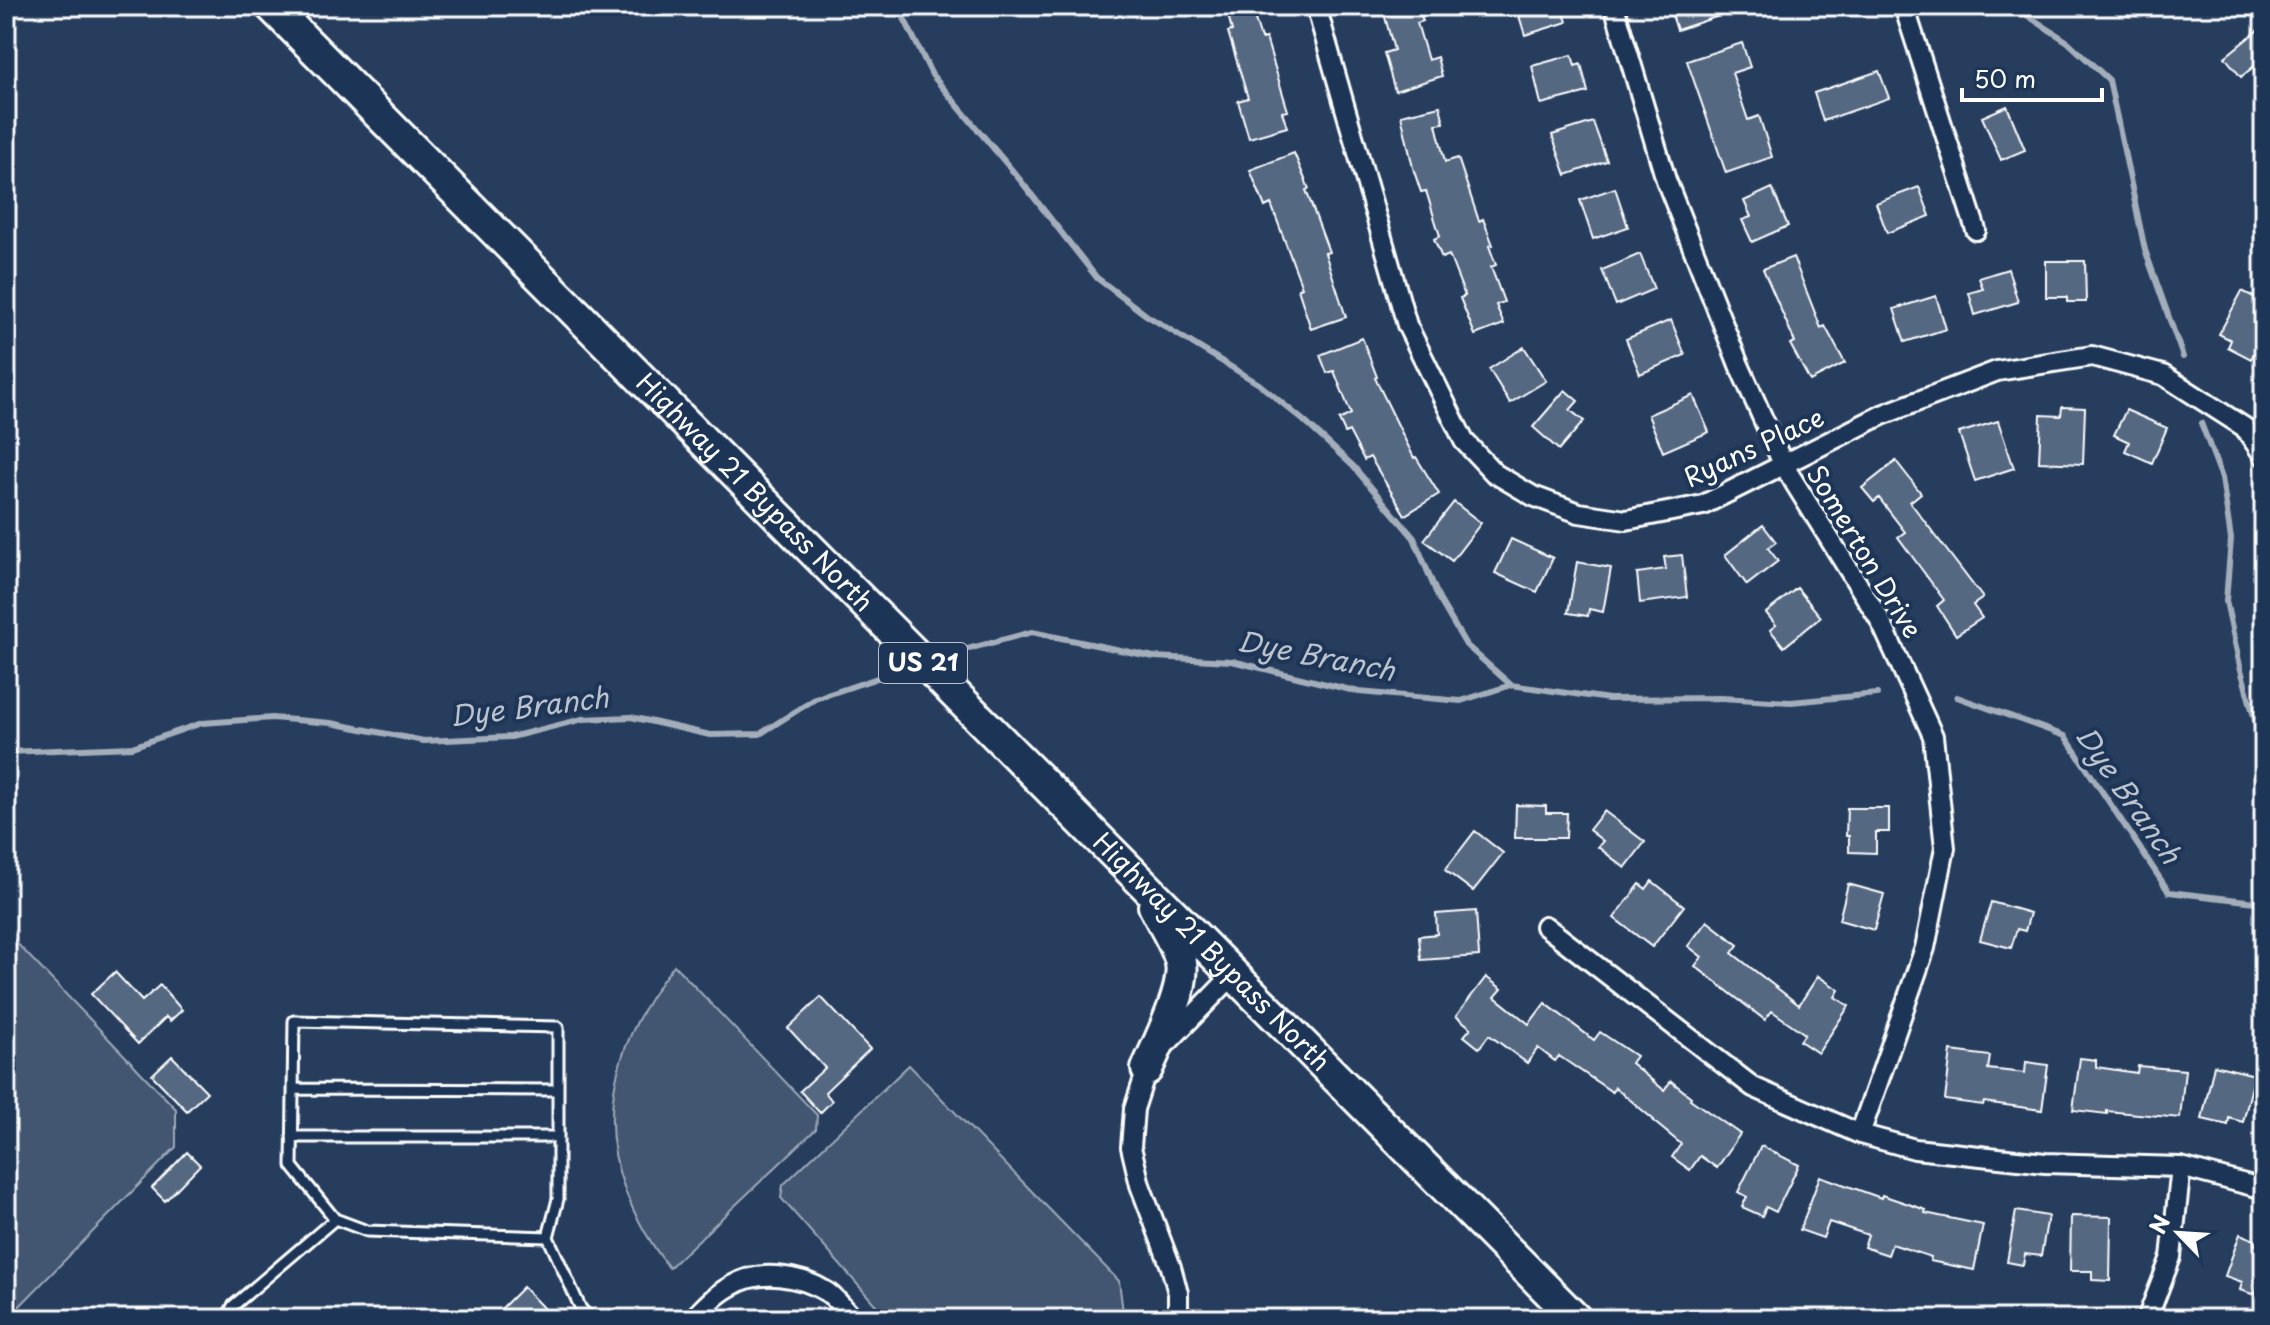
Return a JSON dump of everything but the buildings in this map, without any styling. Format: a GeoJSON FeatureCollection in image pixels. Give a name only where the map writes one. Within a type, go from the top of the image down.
{"type":"FeatureCollection","features":[{"type":"Feature","properties":{"kind":"main road","name":"Highway 21 Bypass North"},"geometry":{"type":"LineString","coordinates":[[271,6],[1576,1319]]}},
{"type":"Feature","properties":{"kind":"main road"},"geometry":{"type":"LineString","coordinates":[[1145,886],[1181,962],[1175,1000],[1147,1069]]}},
{"type":"Feature","properties":{"kind":"street","name":"Ryans Place"},"geometry":{"type":"LineString","coordinates":[[1316,6],[1407,325],[1464,441],[1494,473],[1533,496],[1579,513],[1626,520],[1703,505],[1882,415],[1997,371],[2092,356],[2163,375],[2244,427],[2264,456]]}},
{"type":"Feature","properties":{"kind":"street","name":"Somerton Drive"},"geometry":{"type":"LineString","coordinates":[[1614,6],[1666,180],[1739,365],[1784,466],[1880,620],[1933,736],[1945,848],[1925,948],[1860,1134]]}},
{"type":"Feature","properties":{"kind":"street"},"geometry":{"type":"LineString","coordinates":[[1904,6],[1976,230]]}},
{"type":"Feature","properties":{"kind":"street"},"geometry":{"type":"LineString","coordinates":[[1545,926],[1753,1087],[1860,1134],[1915,1149],[2045,1163],[2181,1167],[2264,1189]]}},
{"type":"Feature","properties":{"kind":"street"},"geometry":{"type":"LineString","coordinates":[[1178,1319],[1178,1293],[1171,1267],[1140,1185],[1131,1147],[1134,1109],[1147,1069],[1177,1031],[1233,975]]}},
{"type":"Feature","properties":{"kind":"street"},"geometry":{"type":"LineString","coordinates":[[2147,1319],[2171,1257],[2181,1167]]}},
{"type":"Feature","properties":{"kind":"street"},"geometry":{"type":"LineString","coordinates":[[693,1319],[732,1285],[759,1276],[807,1282],[829,1293],[854,1319]]}},
{"type":"Feature","properties":{"kind":"lane"},"geometry":{"type":"LineString","coordinates":[[548,1237],[367,1231],[335,1219],[292,1166],[294,1021],[558,1027],[558,1199],[548,1237],[581,1309],[591,1319]]}},
{"type":"Feature","properties":{"kind":"lane"},"geometry":{"type":"LineString","coordinates":[[293,1089],[558,1090]]}},
{"type":"Feature","properties":{"kind":"lane"},"geometry":{"type":"LineString","coordinates":[[292,1137],[558,1137]]}},
{"type":"Feature","properties":{"kind":"lane"},"geometry":{"type":"LineString","coordinates":[[226,1319],[233,1306],[335,1219]]}},
{"type":"Feature","properties":{"kind":"shaded area"},"geometry":{"type":"Polygon","coordinates":[[[6,935],[176,1109],[176,1147],[7,1319],[6,935]]]}},
{"type":"Feature","properties":{"kind":"shaded area"},"geometry":{"type":"Polygon","coordinates":[[[674,965],[817,1115],[816,1129],[669,1268],[643,1229],[625,1191],[615,1153],[612,1115],[616,1078],[628,1040],[674,965]]]}},
{"type":"Feature","properties":{"kind":"shaded area"},"geometry":{"type":"Polygon","coordinates":[[[909,1065],[1119,1281],[1123,1312],[1116,1319],[888,1319],[781,1198],[783,1185],[909,1065]]]}},
{"type":"Feature","properties":{"kind":"waterway"},"geometry":{"type":"LineString","coordinates":[[898,6],[932,75],[1097,278],[1146,315],[1259,384],[1353,466],[1414,538],[1439,599],[1466,645],[1511,685]]}},
{"type":"Feature","properties":{"kind":"waterway"},"geometry":{"type":"LineString","coordinates":[[2013,6],[2068,42],[2109,80],[2145,250],[2183,357]]}},
{"type":"Feature","properties":{"kind":"waterway"},"geometry":{"type":"LineString","coordinates":[[2201,423],[2222,478],[2231,539],[2226,601],[2264,753]]}},
{"type":"Feature","properties":{"kind":"waterway","name":"Dye Branch"},"geometry":{"type":"LineString","coordinates":[[941,656],[1032,632],[1154,657],[1232,661],[1359,692],[1461,701],[1511,685],[1609,699],[1721,698],[1791,702],[1877,694]]}},
{"type":"Feature","properties":{"kind":"waterway","name":"Dye Branch"},"geometry":{"type":"LineString","coordinates":[[6,752],[132,747],[202,723],[272,718],[331,723],[424,741],[511,737],[583,719],[631,717],[710,735],[760,734],[815,699],[904,669]]}},
{"type":"Feature","properties":{"kind":"waterway","name":"Dye Branch"},"geometry":{"type":"LineString","coordinates":[[1957,697],[2065,736],[2169,892],[2264,903]]}}]}
